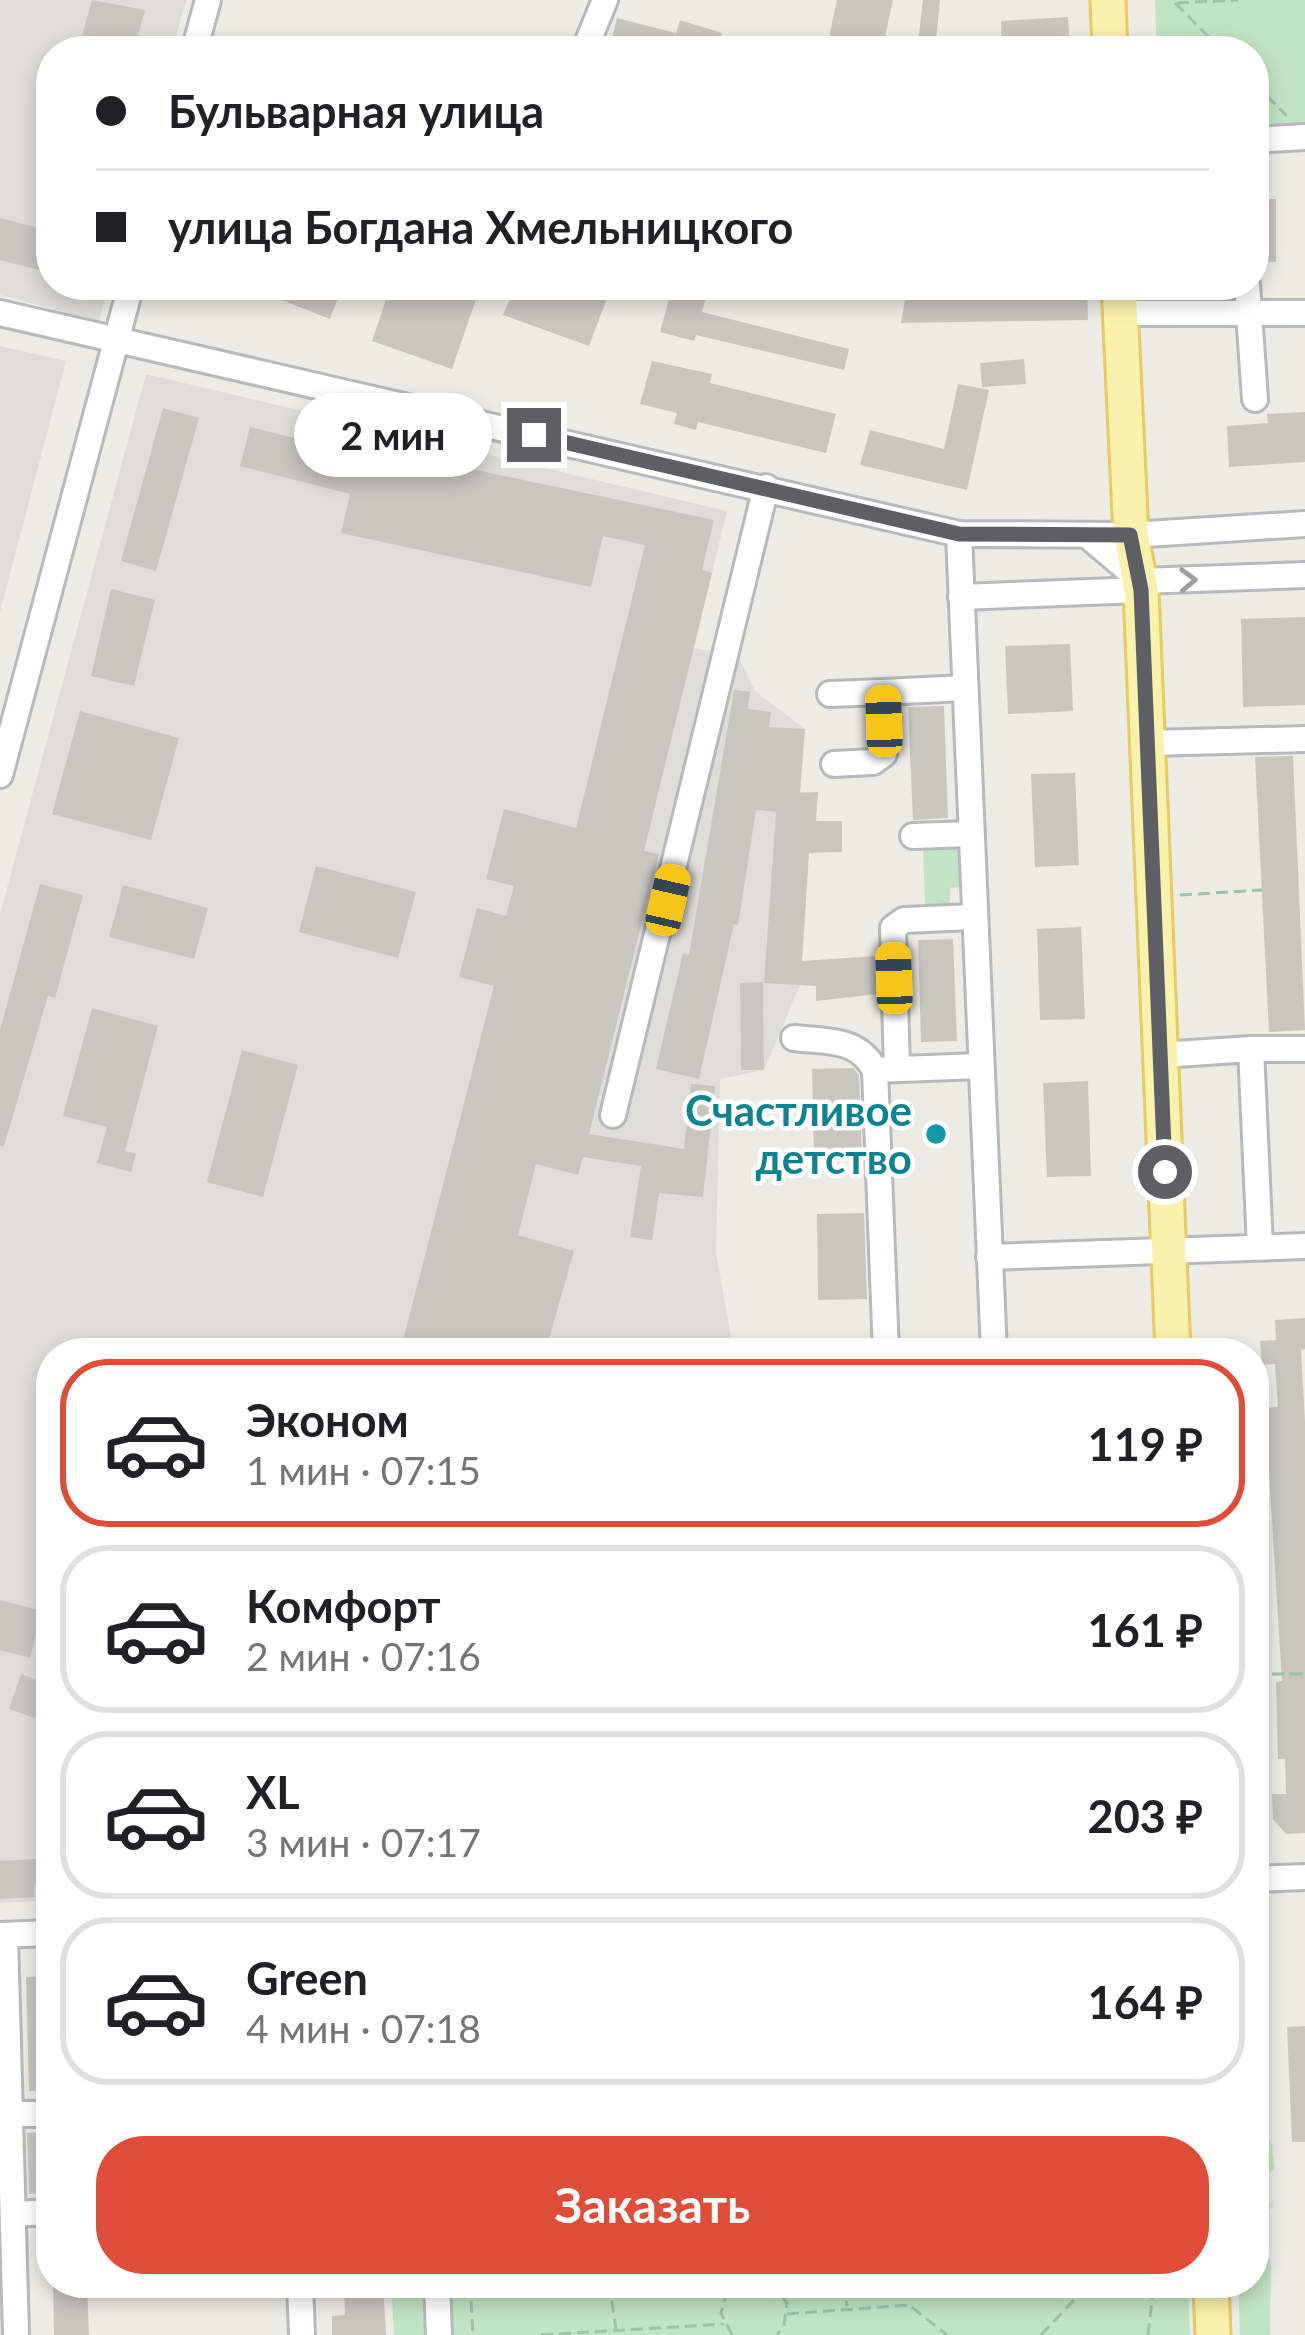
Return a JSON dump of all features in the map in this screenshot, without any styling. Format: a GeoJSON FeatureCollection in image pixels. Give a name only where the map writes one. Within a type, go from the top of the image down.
{"type":"FeatureCollection","features":[{"type":"Feature","properties":{"kind":"main road"},"geometry":{"type":"LineString","coordinates":[[1108,0],[1109,36]]}},
{"type":"Feature","properties":{"kind":"main road"},"geometry":{"type":"LineString","coordinates":[[1120,300],[1130,535],[1141,586],[1149,743],[1172,1338]]}},
{"type":"Feature","properties":{"kind":"main road"},"geometry":{"type":"LineString","coordinates":[[1212,2298],[1213,2335]]}},
{"type":"Feature","properties":{"kind":"street"},"geometry":{"type":"LineString","coordinates":[[198,36],[208,0]]}},
{"type":"Feature","properties":{"kind":"street"},"geometry":{"type":"LineString","coordinates":[[590,36],[605,0]]}},
{"type":"Feature","properties":{"kind":"street"},"geometry":{"type":"LineString","coordinates":[[1269,136],[1299,129]]}},
{"type":"Feature","properties":{"kind":"street"},"geometry":{"type":"LineString","coordinates":[[0,775],[127,300]]}},
{"type":"Feature","properties":{"kind":"street"},"geometry":{"type":"LineString","coordinates":[[1129,300],[1249,313],[1305,313]]}},
{"type":"Feature","properties":{"kind":"street"},"geometry":{"type":"LineString","coordinates":[[1248,300],[1255,399]]}},
{"type":"Feature","properties":{"kind":"street"},"geometry":{"type":"LineString","coordinates":[[0,313],[959,534],[1130,535],[1305,524]]}},
{"type":"Feature","properties":{"kind":"street"},"geometry":{"type":"LineString","coordinates":[[614,1114],[766,487]]}},
{"type":"Feature","properties":{"kind":"street"},"geometry":{"type":"LineString","coordinates":[[959,534],[993,1338]]}},
{"type":"Feature","properties":{"kind":"street"},"geometry":{"type":"LineString","coordinates":[[1088,536],[1141,586]]}},
{"type":"Feature","properties":{"kind":"street"},"geometry":{"type":"LineString","coordinates":[[961,597],[1305,575]]}},
{"type":"Feature","properties":{"kind":"street"},"geometry":{"type":"LineString","coordinates":[[830,694],[965,688]]}},
{"type":"Feature","properties":{"kind":"street"},"geometry":{"type":"LineString","coordinates":[[834,764],[873,762],[884,754],[884,692]]}},
{"type":"Feature","properties":{"kind":"street"},"geometry":{"type":"LineString","coordinates":[[1149,743],[1305,739]]}},
{"type":"Feature","properties":{"kind":"street"},"geometry":{"type":"LineString","coordinates":[[913,836],[971,834]]}},
{"type":"Feature","properties":{"kind":"street"},"geometry":{"type":"LineString","coordinates":[[886,1338],[886,1070],[893,928],[904,920],[974,916]]}},
{"type":"Feature","properties":{"kind":"street"},"geometry":{"type":"LineString","coordinates":[[794,1038],[853,1045],[886,1070],[980,1066]]}},
{"type":"Feature","properties":{"kind":"street"},"geometry":{"type":"LineString","coordinates":[[1251,1049],[1260,1247]]}},
{"type":"Feature","properties":{"kind":"street"},"geometry":{"type":"LineString","coordinates":[[1161,1055],[1305,1049]]}},
{"type":"Feature","properties":{"kind":"street"},"geometry":{"type":"LineString","coordinates":[[989,1257],[1305,1246]]}},
{"type":"Feature","properties":{"kind":"street"},"geometry":{"type":"LineString","coordinates":[[1269,1879],[1305,1877]]}},
{"type":"Feature","properties":{"kind":"street"},"geometry":{"type":"LineString","coordinates":[[16,2335],[3,1935],[36,1934]]}},
{"type":"Feature","properties":{"kind":"street"},"geometry":{"type":"LineString","coordinates":[[13,2214],[36,2213]]}},
{"type":"Feature","properties":{"kind":"street"},"geometry":{"type":"LineString","coordinates":[[300,2298],[302,2335]]}},
{"type":"Feature","properties":{"kind":"street"},"geometry":{"type":"LineString","coordinates":[[437,2298],[439,2335]]}},
{"type":"Feature","properties":{"kind":"path"},"geometry":{"type":"LineString","coordinates":[[1177,2],[1238,0]]}},
{"type":"Feature","properties":{"kind":"path"},"geometry":{"type":"LineString","coordinates":[[1177,2],[1208,36]]}},
{"type":"Feature","properties":{"kind":"path"},"geometry":{"type":"LineString","coordinates":[[1269,98],[1299,129]]}},
{"type":"Feature","properties":{"kind":"path"},"geometry":{"type":"LineString","coordinates":[[1155,897],[1262,890]]}},
{"type":"Feature","properties":{"kind":"path"},"geometry":{"type":"LineString","coordinates":[[1269,1674],[1305,1674]]}},
{"type":"Feature","properties":{"kind":"path"},"geometry":{"type":"LineString","coordinates":[[471,2298],[472,2335]]}},
{"type":"Feature","properties":{"kind":"path"},"geometry":{"type":"LineString","coordinates":[[611,2298],[616,2331]]}},
{"type":"Feature","properties":{"kind":"path"},"geometry":{"type":"LineString","coordinates":[[725,2298],[724,2324],[732,2335]]}},
{"type":"Feature","properties":{"kind":"path"},"geometry":{"type":"LineString","coordinates":[[778,2334],[787,2314],[783,2298]]}},
{"type":"Feature","properties":{"kind":"path"},"geometry":{"type":"LineString","coordinates":[[846,2298],[847,2308]]}},
{"type":"Feature","properties":{"kind":"path"},"geometry":{"type":"LineString","coordinates":[[1041,2335],[1076,2298]]}},
{"type":"Feature","properties":{"kind":"path"},"geometry":{"type":"LineString","coordinates":[[1148,2335],[1152,2298]]}},
{"type":"Feature","properties":{"kind":"path"},"geometry":{"type":"LineString","coordinates":[[787,2314],[909,2305],[947,2335]]}},
{"type":"Feature","properties":{"kind":"path"},"geometry":{"type":"LineString","coordinates":[[542,2335],[724,2324]]}},
{"type":"Feature","properties":{"kind":"shaded area"},"geometry":{"type":"Polygon","coordinates":[[[0,0],[186,0],[176,36],[36,36],[36,300],[104,300],[99,321],[0,295],[0,0]]]}},
{"type":"Feature","properties":{"kind":"shaded area"},"geometry":{"type":"Polygon","coordinates":[[[0,346],[66,361],[0,612],[0,346]]]}},
{"type":"Feature","properties":{"kind":"shaded area"},"geometry":{"type":"Polygon","coordinates":[[[146,374],[727,511],[694,648],[738,656],[755,691],[805,729],[800,792],[818,792],[816,815],[797,813],[793,864],[808,865],[800,985],[764,1070],[720,1079],[716,1253],[731,1338],[36,1338],[36,1902],[0,1903],[0,914],[146,374]]]}},
{"type":"Feature","properties":{"kind":"green space"},"geometry":{"type":"Polygon","coordinates":[[[1155,0],[1305,0],[1305,142],[1269,143],[1269,36],[1156,36],[1155,0]]]}},
{"type":"Feature","properties":{"kind":"green space"},"geometry":{"type":"Polygon","coordinates":[[[958,845],[960,887],[950,888],[950,906],[925,907],[923,847],[958,845]]]}},
{"type":"Feature","properties":{"kind":"green space"},"geometry":{"type":"Polygon","coordinates":[[[1269,2138],[1271,2140],[1274,2168],[1269,2174],[1269,2138]]]}},
{"type":"Feature","properties":{"kind":"green space"},"geometry":{"type":"Polygon","coordinates":[[[1269,2258],[1270,2335],[1240,2335],[1239,2298],[1269,2298],[1269,2258]]]}},
{"type":"Feature","properties":{"kind":"green space"},"geometry":{"type":"Polygon","coordinates":[[[392,2298],[427,2298],[428,2335],[394,2335],[392,2298]]]}},
{"type":"Feature","properties":{"kind":"green space"},"geometry":{"type":"Polygon","coordinates":[[[450,2298],[1189,2298],[1190,2335],[451,2335],[450,2298]]]}},
{"type":"Feature","properties":{"kind":"building"},"geometry":{"type":"Polygon","coordinates":[[[92,0],[145,10],[138,36],[82,36],[92,0]]]}},
{"type":"Feature","properties":{"kind":"building"},"geometry":{"type":"Polygon","coordinates":[[[837,0],[893,0],[885,36],[829,36],[837,0]]]}},
{"type":"Feature","properties":{"kind":"building"},"geometry":{"type":"Polygon","coordinates":[[[923,0],[940,0],[936,36],[919,36],[923,0]]]}},
{"type":"Feature","properties":{"kind":"building"},"geometry":{"type":"Polygon","coordinates":[[[1068,17],[1069,36],[1002,36],[1001,21],[1068,17]]]}},
{"type":"Feature","properties":{"kind":"building"},"geometry":{"type":"Polygon","coordinates":[[[617,18],[676,33],[680,20],[722,33],[721,36],[613,36],[617,18]]]}},
{"type":"Feature","properties":{"kind":"building"},"geometry":{"type":"Polygon","coordinates":[[[1269,199],[1276,199],[1276,262],[1269,262],[1269,199]]]}},
{"type":"Feature","properties":{"kind":"building"},"geometry":{"type":"Polygon","coordinates":[[[0,218],[36,227],[36,269],[0,260],[0,218]]]}},
{"type":"Feature","properties":{"kind":"building"},"geometry":{"type":"Polygon","coordinates":[[[281,300],[337,300],[330,319],[281,300]]]}},
{"type":"Feature","properties":{"kind":"building"},"geometry":{"type":"Polygon","coordinates":[[[386,300],[476,300],[452,369],[372,341],[386,300]]]}},
{"type":"Feature","properties":{"kind":"building"},"geometry":{"type":"Polygon","coordinates":[[[510,300],[606,300],[589,346],[503,315],[510,300]]]}},
{"type":"Feature","properties":{"kind":"building"},"geometry":{"type":"Polygon","coordinates":[[[669,300],[705,300],[702,312],[849,349],[844,370],[696,335],[694,341],[660,332],[669,300]]]}},
{"type":"Feature","properties":{"kind":"building"},"geometry":{"type":"Polygon","coordinates":[[[905,300],[1087,300],[1088,320],[901,323],[905,300]]]}},
{"type":"Feature","properties":{"kind":"building"},"geometry":{"type":"Polygon","coordinates":[[[1024,359],[1026,384],[982,387],[980,363],[1024,359]]]}},
{"type":"Feature","properties":{"kind":"building"},"geometry":{"type":"Polygon","coordinates":[[[652,361],[712,374],[710,383],[836,414],[826,453],[698,422],[696,430],[674,424],[677,413],[640,404],[652,361]]]}},
{"type":"Feature","properties":{"kind":"building"},"geometry":{"type":"Polygon","coordinates":[[[958,384],[989,390],[967,490],[860,465],[870,430],[944,449],[958,384]]]}},
{"type":"Feature","properties":{"kind":"building"},"geometry":{"type":"Polygon","coordinates":[[[163,408],[199,418],[156,571],[121,561],[163,408]]]}},
{"type":"Feature","properties":{"kind":"building"},"geometry":{"type":"Polygon","coordinates":[[[1305,412],[1305,462],[1229,467],[1227,426],[1268,423],[1267,414],[1305,412]]]}},
{"type":"Feature","properties":{"kind":"building"},"geometry":{"type":"Polygon","coordinates":[[[250,427],[359,454],[361,446],[714,520],[702,570],[712,573],[644,851],[659,854],[589,1134],[684,1149],[691,1084],[715,1086],[703,1197],[659,1193],[652,1240],[630,1237],[641,1166],[583,1157],[578,1175],[536,1164],[518,1235],[574,1251],[549,1338],[404,1338],[494,986],[459,977],[477,908],[506,916],[514,886],[486,879],[504,809],[576,828],[645,545],[603,536],[591,587],[341,533],[350,494],[240,466],[250,427]]]}},
{"type":"Feature","properties":{"kind":"building"},"geometry":{"type":"Polygon","coordinates":[[[111,589],[155,600],[134,686],[91,676],[111,589]]]}},
{"type":"Feature","properties":{"kind":"building"},"geometry":{"type":"Polygon","coordinates":[[[1305,617],[1305,705],[1243,707],[1241,619],[1305,617]]]}},
{"type":"Feature","properties":{"kind":"building"},"geometry":{"type":"Polygon","coordinates":[[[1070,644],[1073,711],[1008,714],[1005,646],[1070,644]]]}},
{"type":"Feature","properties":{"kind":"building"},"geometry":{"type":"Polygon","coordinates":[[[734,690],[750,692],[748,709],[771,712],[769,727],[805,729],[800,793],[818,792],[816,821],[842,821],[842,852],[809,853],[802,961],[877,956],[878,994],[816,1001],[816,986],[764,983],[776,812],[756,810],[738,925],[734,924],[699,1079],[656,1069],[683,953],[689,955],[734,690]]]}},
{"type":"Feature","properties":{"kind":"building"},"geometry":{"type":"Polygon","coordinates":[[[944,706],[948,818],[913,820],[908,707],[944,706]]]}},
{"type":"Feature","properties":{"kind":"building"},"geometry":{"type":"Polygon","coordinates":[[[80,711],[179,738],[151,840],[52,814],[80,711]]]}},
{"type":"Feature","properties":{"kind":"building"},"geometry":{"type":"Polygon","coordinates":[[[1293,756],[1305,1030],[1269,1032],[1255,757],[1293,756]]]}},
{"type":"Feature","properties":{"kind":"building"},"geometry":{"type":"Polygon","coordinates":[[[1075,773],[1079,865],[1035,867],[1031,774],[1075,773]]]}},
{"type":"Feature","properties":{"kind":"building"},"geometry":{"type":"Polygon","coordinates":[[[316,866],[416,892],[398,958],[299,932],[316,866]]]}},
{"type":"Feature","properties":{"kind":"building"},"geometry":{"type":"Polygon","coordinates":[[[40,884],[83,895],[55,998],[48,996],[4,1146],[0,1146],[0,1030],[40,884]]]}},
{"type":"Feature","properties":{"kind":"building"},"geometry":{"type":"Polygon","coordinates":[[[123,885],[208,908],[194,959],[109,937],[123,885]]]}},
{"type":"Feature","properties":{"kind":"building"},"geometry":{"type":"Polygon","coordinates":[[[1081,927],[1085,1019],[1040,1020],[1037,929],[1081,927]]]}},
{"type":"Feature","properties":{"kind":"building"},"geometry":{"type":"Polygon","coordinates":[[[953,939],[957,1041],[921,1042],[918,940],[953,939]]]}},
{"type":"Feature","properties":{"kind":"building"},"geometry":{"type":"Polygon","coordinates":[[[763,982],[764,1070],[741,1070],[740,983],[763,982]]]}},
{"type":"Feature","properties":{"kind":"building"},"geometry":{"type":"Polygon","coordinates":[[[92,1008],[158,1026],[125,1151],[136,1154],[131,1172],[97,1163],[107,1127],[63,1116],[92,1008]]]}},
{"type":"Feature","properties":{"kind":"building"},"geometry":{"type":"Polygon","coordinates":[[[242,1050],[298,1065],[263,1197],[207,1182],[242,1050]]]}},
{"type":"Feature","properties":{"kind":"building"},"geometry":{"type":"Polygon","coordinates":[[[853,1068],[859,1075],[862,1158],[814,1160],[812,1069],[853,1068]]]}},
{"type":"Feature","properties":{"kind":"building"},"geometry":{"type":"Polygon","coordinates":[[[1088,1081],[1091,1176],[1047,1177],[1043,1083],[1088,1081]]]}},
{"type":"Feature","properties":{"kind":"building"},"geometry":{"type":"Polygon","coordinates":[[[864,1213],[867,1299],[818,1300],[817,1214],[864,1213]]]}},
{"type":"Feature","properties":{"kind":"building"},"geometry":{"type":"Polygon","coordinates":[[[1305,1318],[1305,1349],[1301,1350],[1305,1833],[1286,1834],[1273,1819],[1272,1794],[1286,1794],[1285,1759],[1278,1759],[1276,1682],[1282,1681],[1269,1472],[1269,1408],[1278,1407],[1275,1364],[1269,1364],[1269,1340],[1276,1340],[1275,1320],[1305,1318]]]}},
{"type":"Feature","properties":{"kind":"building"},"geometry":{"type":"Polygon","coordinates":[[[0,1600],[36,1609],[30,1658],[0,1650],[0,1600]]]}},
{"type":"Feature","properties":{"kind":"building"},"geometry":{"type":"Polygon","coordinates":[[[21,1674],[36,1680],[36,1719],[9,1709],[21,1674]]]}},
{"type":"Feature","properties":{"kind":"building"},"geometry":{"type":"Polygon","coordinates":[[[36,1859],[34,1897],[0,1899],[0,1861],[36,1859]]]}},
{"type":"Feature","properties":{"kind":"building"},"geometry":{"type":"Polygon","coordinates":[[[26,1977],[36,1977],[36,2091],[29,2091],[26,1977]]]}},
{"type":"Feature","properties":{"kind":"building"},"geometry":{"type":"Polygon","coordinates":[[[1305,2026],[1305,2142],[1292,2142],[1287,2027],[1305,2026]]]}},
{"type":"Feature","properties":{"kind":"building"},"geometry":{"type":"Polygon","coordinates":[[[27,2133],[36,2133],[36,2194],[29,2194],[27,2133]]]}},
{"type":"Feature","properties":{"kind":"building"},"geometry":{"type":"Polygon","coordinates":[[[53,2298],[88,2298],[89,2335],[54,2335],[53,2298]]]}},
{"type":"Feature","properties":{"kind":"building"},"geometry":{"type":"Polygon","coordinates":[[[344,2298],[384,2298],[386,2335],[332,2335],[332,2316],[345,2315],[344,2298]]]}},
{"type":"Feature","properties":{"kind":"place","name":"Счастливое детство"},"geometry":{"type":"Point","coordinates":[936,1134]}},
{"type":"Feature","properties":{"kind":"route"},"geometry":{"type":"LineString","coordinates":[[534,435],[959,534],[1130,535],[1141,581],[1165,1172]]}}]}
